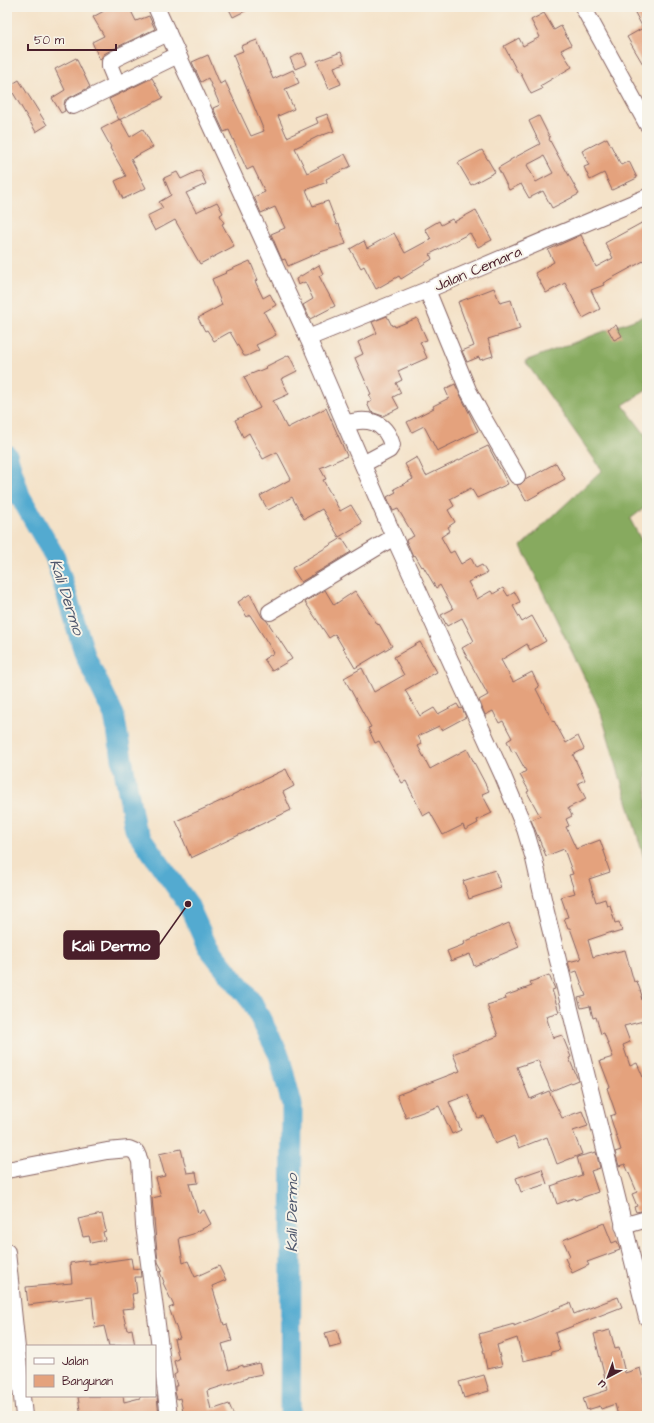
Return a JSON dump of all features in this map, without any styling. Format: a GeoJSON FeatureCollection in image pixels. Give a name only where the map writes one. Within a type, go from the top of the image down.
{"type":"FeatureCollection","features":[{"type":"Feature","properties":{"kind":"street"},"geometry":{"type":"LineString","coordinates":[[156,7],[308,338],[394,537],[503,776],[525,829],[534,859],[623,1226],[647,1318]]}},
{"type":"Feature","properties":{"kind":"street"},"geometry":{"type":"LineString","coordinates":[[583,7],[647,124]]}},
{"type":"Feature","properties":{"kind":"street"},"geometry":{"type":"LineString","coordinates":[[117,84],[110,67],[110,62],[168,33]]}},
{"type":"Feature","properties":{"kind":"street"},"geometry":{"type":"LineString","coordinates":[[72,106],[178,55]]}},
{"type":"Feature","properties":{"kind":"street","name":"Jalan Cemara"},"geometry":{"type":"LineString","coordinates":[[308,338],[427,290],[647,197]]}},
{"type":"Feature","properties":{"kind":"street"},"geometry":{"type":"LineString","coordinates":[[427,290],[468,390],[517,476]]}},
{"type":"Feature","properties":{"kind":"street"},"geometry":{"type":"LineString","coordinates":[[345,424],[354,421],[369,420],[382,427],[390,437],[392,445],[389,450],[363,464]]}},
{"type":"Feature","properties":{"kind":"street"},"geometry":{"type":"LineString","coordinates":[[270,612],[394,537]]}},
{"type":"Feature","properties":{"kind":"street"},"geometry":{"type":"LineString","coordinates":[[7,1170],[107,1151],[129,1149],[136,1152],[140,1161],[144,1225],[159,1370],[168,1416]]}},
{"type":"Feature","properties":{"kind":"street"},"geometry":{"type":"LineString","coordinates":[[623,1226],[647,1219]]}},
{"type":"Feature","properties":{"kind":"street"},"geometry":{"type":"LineString","coordinates":[[7,1252],[24,1384],[24,1416]]}},
{"type":"Feature","properties":{"kind":"green space"},"geometry":{"type":"Polygon","coordinates":[[[647,315],[647,390],[623,405],[647,437],[647,506],[630,519],[647,551],[647,868],[600,710],[521,546],[602,470],[525,361],[647,315]]]}},
{"type":"Feature","properties":{"kind":"building"},"geometry":{"type":"Polygon","coordinates":[[[111,7],[129,7],[136,21],[149,16],[155,29],[111,50],[104,54],[100,60],[92,42],[104,36],[93,17],[111,7]]]}},
{"type":"Feature","properties":{"kind":"building"},"geometry":{"type":"Polygon","coordinates":[[[228,7],[253,7],[233,17],[228,7]]]}},
{"type":"Feature","properties":{"kind":"building"},"geometry":{"type":"Polygon","coordinates":[[[632,7],[647,7],[647,71],[627,37],[643,28],[632,7]]]}},
{"type":"Feature","properties":{"kind":"building"},"geometry":{"type":"Polygon","coordinates":[[[544,13],[554,30],[561,26],[571,45],[561,50],[572,67],[540,86],[542,89],[531,94],[504,46],[519,38],[523,46],[540,37],[531,20],[544,13]]]}},
{"type":"Feature","properties":{"kind":"building"},"geometry":{"type":"Polygon","coordinates":[[[257,40],[273,79],[293,70],[299,83],[285,89],[294,109],[278,116],[287,137],[318,123],[316,118],[327,114],[334,131],[323,134],[295,148],[307,173],[345,154],[351,166],[326,179],[327,182],[306,190],[313,206],[328,201],[337,225],[339,224],[346,244],[320,252],[288,266],[285,259],[282,260],[271,234],[285,228],[275,207],[261,213],[254,197],[265,192],[253,167],[247,170],[229,130],[224,132],[213,108],[220,105],[208,78],[201,82],[192,62],[208,55],[220,84],[225,81],[251,136],[264,131],[233,55],[243,51],[241,46],[257,40]]]}},
{"type":"Feature","properties":{"kind":"building"},"geometry":{"type":"Polygon","coordinates":[[[341,52],[345,63],[334,67],[341,84],[329,89],[317,61],[341,52]]]}},
{"type":"Feature","properties":{"kind":"building"},"geometry":{"type":"Polygon","coordinates":[[[302,53],[307,64],[295,69],[290,58],[302,53]]]}},
{"type":"Feature","properties":{"kind":"building"},"geometry":{"type":"Polygon","coordinates":[[[76,58],[90,87],[65,100],[65,111],[61,113],[52,98],[65,90],[55,69],[76,58]]]}},
{"type":"Feature","properties":{"kind":"building"},"geometry":{"type":"Polygon","coordinates":[[[152,78],[163,98],[119,120],[109,99],[152,78]]]}},
{"type":"Feature","properties":{"kind":"building"},"geometry":{"type":"Polygon","coordinates":[[[19,80],[47,125],[36,132],[9,86],[19,80]]]}},
{"type":"Feature","properties":{"kind":"building"},"geometry":{"type":"Polygon","coordinates":[[[539,116],[550,138],[549,139],[579,194],[552,208],[543,191],[529,198],[521,184],[509,190],[498,168],[540,144],[529,121],[539,116]],[[544,156],[527,165],[536,182],[553,173],[544,156]]]}},
{"type":"Feature","properties":{"kind":"building"},"geometry":{"type":"Polygon","coordinates":[[[120,119],[130,137],[143,129],[153,147],[131,159],[146,188],[123,199],[115,181],[126,176],[101,129],[120,119]]]}},
{"type":"Feature","properties":{"kind":"building"},"geometry":{"type":"Polygon","coordinates":[[[607,138],[621,165],[629,161],[637,178],[612,190],[604,173],[590,180],[584,167],[589,165],[582,151],[607,138]]]}},
{"type":"Feature","properties":{"kind":"building"},"geometry":{"type":"Polygon","coordinates":[[[482,150],[495,172],[471,185],[458,163],[482,150]]]}},
{"type":"Feature","properties":{"kind":"building"},"geometry":{"type":"Polygon","coordinates":[[[200,170],[206,184],[186,193],[196,212],[217,202],[223,213],[220,215],[224,223],[222,224],[234,246],[200,264],[175,220],[155,231],[147,216],[163,208],[159,202],[171,195],[164,178],[177,172],[181,179],[200,170]]]}},
{"type":"Feature","properties":{"kind":"building"},"geometry":{"type":"Polygon","coordinates":[[[476,210],[492,240],[478,247],[470,233],[430,254],[432,259],[401,279],[399,276],[376,289],[364,266],[361,268],[350,249],[364,241],[367,248],[394,233],[405,253],[431,239],[425,229],[439,221],[441,225],[452,219],[454,222],[476,210]]]}},
{"type":"Feature","properties":{"kind":"building"},"geometry":{"type":"Polygon","coordinates":[[[647,220],[647,259],[603,283],[604,285],[591,290],[600,309],[583,318],[565,283],[546,293],[535,273],[554,262],[548,250],[581,235],[596,267],[613,258],[605,243],[647,220]]]}},
{"type":"Feature","properties":{"kind":"building"},"geometry":{"type":"Polygon","coordinates":[[[250,261],[258,280],[255,281],[263,298],[270,294],[276,305],[264,312],[276,335],[256,345],[259,350],[244,356],[230,332],[214,341],[207,330],[205,331],[198,318],[222,305],[212,279],[250,261]]]}},
{"type":"Feature","properties":{"kind":"building"},"geometry":{"type":"Polygon","coordinates":[[[319,265],[323,274],[319,276],[335,306],[310,319],[303,305],[313,299],[305,282],[298,285],[296,279],[319,265]]]}},
{"type":"Feature","properties":{"kind":"building"},"geometry":{"type":"Polygon","coordinates":[[[494,288],[500,303],[511,300],[520,329],[488,339],[493,356],[480,360],[479,357],[467,362],[462,351],[474,346],[458,302],[494,288]]]}},
{"type":"Feature","properties":{"kind":"building"},"geometry":{"type":"Polygon","coordinates":[[[387,316],[392,326],[394,325],[395,327],[417,318],[427,340],[420,342],[427,358],[398,371],[402,380],[396,383],[401,393],[393,397],[399,408],[383,416],[371,412],[367,403],[372,401],[369,395],[371,394],[355,358],[363,354],[358,342],[377,333],[372,322],[387,316]]]}},
{"type":"Feature","properties":{"kind":"building"},"geometry":{"type":"Polygon","coordinates":[[[616,325],[622,336],[614,340],[608,329],[616,325]]]}},
{"type":"Feature","properties":{"kind":"building"},"geometry":{"type":"Polygon","coordinates":[[[289,355],[297,371],[281,379],[289,394],[273,401],[287,428],[326,408],[347,456],[320,468],[326,479],[323,480],[340,511],[351,505],[362,523],[339,537],[322,509],[304,519],[292,497],[268,510],[260,496],[291,479],[277,452],[263,459],[249,433],[243,437],[235,420],[260,408],[244,377],[266,368],[265,367],[289,355]]]}},
{"type":"Feature","properties":{"kind":"building"},"geometry":{"type":"Polygon","coordinates":[[[455,384],[478,431],[437,451],[424,426],[412,432],[407,422],[434,408],[433,406],[449,398],[445,389],[455,384]]]}},
{"type":"Feature","properties":{"kind":"building"},"geometry":{"type":"Polygon","coordinates":[[[488,446],[508,484],[477,498],[471,488],[450,499],[454,506],[448,510],[455,522],[448,527],[450,531],[441,537],[450,553],[454,551],[461,564],[471,558],[476,568],[482,565],[487,573],[468,582],[477,599],[491,591],[493,594],[503,588],[508,596],[515,592],[520,602],[513,606],[522,622],[532,616],[546,641],[530,650],[527,644],[501,660],[513,682],[532,672],[539,687],[536,689],[566,743],[578,736],[584,749],[573,755],[585,780],[578,783],[586,799],[568,808],[572,816],[566,819],[569,826],[566,827],[576,849],[600,840],[610,872],[589,879],[596,902],[605,899],[607,906],[610,905],[615,923],[619,922],[622,931],[612,934],[612,932],[588,940],[593,957],[625,950],[634,982],[637,981],[642,996],[647,1020],[624,1026],[630,1042],[623,1045],[630,1066],[637,1063],[645,1082],[647,1081],[647,1210],[636,1212],[634,1207],[637,1206],[632,1194],[637,1192],[625,1164],[619,1166],[615,1152],[621,1150],[610,1116],[616,1114],[607,1088],[610,1087],[600,1061],[613,1057],[604,1033],[601,1034],[596,1017],[593,1018],[590,1006],[581,1008],[578,998],[586,996],[577,971],[571,973],[568,962],[581,959],[570,928],[568,928],[564,918],[568,917],[561,897],[575,893],[569,875],[573,874],[564,849],[546,856],[531,820],[540,816],[520,775],[526,771],[515,751],[512,752],[507,741],[512,738],[503,721],[499,723],[493,711],[485,715],[479,700],[488,695],[462,648],[474,641],[462,618],[447,626],[441,615],[453,609],[440,585],[436,588],[423,566],[422,567],[415,555],[413,556],[406,540],[414,536],[398,509],[393,511],[387,497],[396,492],[394,489],[413,479],[405,464],[417,457],[426,476],[488,446]]]}},
{"type":"Feature","properties":{"kind":"building"},"geometry":{"type":"Polygon","coordinates":[[[556,463],[565,479],[526,501],[517,485],[556,463]]]}},
{"type":"Feature","properties":{"kind":"building"},"geometry":{"type":"Polygon","coordinates":[[[342,538],[351,552],[301,582],[292,568],[342,538]]]}},
{"type":"Feature","properties":{"kind":"building"},"geometry":{"type":"Polygon","coordinates":[[[325,590],[334,605],[355,591],[378,625],[379,624],[392,646],[355,668],[335,634],[329,638],[305,602],[325,590]]]}},
{"type":"Feature","properties":{"kind":"building"},"geometry":{"type":"Polygon","coordinates":[[[250,594],[262,617],[267,621],[292,659],[272,671],[264,659],[274,653],[250,615],[247,617],[238,602],[250,594]]]}},
{"type":"Feature","properties":{"kind":"building"},"geometry":{"type":"Polygon","coordinates":[[[420,642],[437,672],[405,690],[420,716],[434,708],[438,714],[457,704],[460,709],[462,708],[466,717],[442,730],[439,726],[418,736],[422,744],[418,746],[430,769],[467,749],[489,791],[482,794],[492,813],[477,820],[478,823],[465,830],[463,825],[443,835],[430,812],[423,816],[406,781],[402,783],[379,741],[375,743],[368,728],[371,727],[344,678],[362,668],[374,692],[404,675],[394,657],[420,642]]]}},
{"type":"Feature","properties":{"kind":"building"},"geometry":{"type":"Polygon","coordinates":[[[286,769],[294,786],[283,792],[291,810],[191,858],[176,821],[232,796],[286,769]]]}},
{"type":"Feature","properties":{"kind":"building"},"geometry":{"type":"Polygon","coordinates":[[[495,870],[501,888],[469,899],[463,881],[495,870]]]}},
{"type":"Feature","properties":{"kind":"building"},"geometry":{"type":"Polygon","coordinates":[[[509,923],[519,947],[474,966],[470,954],[451,961],[447,951],[465,944],[464,942],[509,923]]]}},
{"type":"Feature","properties":{"kind":"building"},"geometry":{"type":"Polygon","coordinates":[[[549,975],[555,989],[552,990],[559,1012],[546,1016],[553,1038],[562,1035],[578,1080],[551,1091],[538,1060],[517,1067],[530,1099],[549,1091],[562,1118],[582,1111],[588,1126],[573,1131],[582,1154],[557,1164],[547,1137],[519,1148],[514,1136],[495,1144],[484,1116],[478,1118],[468,1095],[449,1102],[461,1130],[452,1134],[439,1106],[406,1118],[397,1095],[460,1071],[453,1054],[498,1036],[487,1005],[506,999],[505,996],[532,986],[530,982],[549,975]]]}},
{"type":"Feature","properties":{"kind":"building"},"geometry":{"type":"Polygon","coordinates":[[[181,1149],[187,1173],[196,1172],[198,1183],[189,1184],[198,1213],[204,1210],[211,1224],[193,1234],[179,1238],[183,1263],[188,1261],[195,1277],[219,1266],[226,1280],[212,1286],[224,1325],[227,1324],[232,1341],[222,1344],[229,1370],[243,1365],[243,1367],[259,1363],[262,1374],[247,1377],[207,1391],[211,1410],[229,1404],[234,1416],[184,1416],[180,1398],[177,1399],[175,1392],[175,1386],[177,1386],[174,1375],[177,1373],[174,1361],[179,1359],[174,1339],[180,1338],[169,1308],[174,1306],[163,1283],[164,1282],[160,1272],[163,1271],[158,1262],[152,1198],[161,1196],[156,1178],[165,1176],[159,1154],[181,1149]]]}},
{"type":"Feature","properties":{"kind":"building"},"geometry":{"type":"Polygon","coordinates":[[[596,1152],[600,1168],[591,1171],[598,1192],[575,1200],[574,1198],[557,1204],[551,1186],[582,1175],[577,1157],[596,1152]]]}},
{"type":"Feature","properties":{"kind":"building"},"geometry":{"type":"Polygon","coordinates":[[[542,1169],[547,1184],[521,1192],[516,1178],[542,1169]]]}},
{"type":"Feature","properties":{"kind":"building"},"geometry":{"type":"Polygon","coordinates":[[[102,1214],[106,1231],[103,1232],[105,1240],[91,1243],[89,1236],[83,1237],[78,1219],[102,1214]]]}},
{"type":"Feature","properties":{"kind":"building"},"geometry":{"type":"Polygon","coordinates":[[[604,1223],[612,1243],[617,1241],[620,1250],[587,1262],[589,1265],[572,1273],[565,1258],[570,1256],[563,1240],[604,1223]]]}},
{"type":"Feature","properties":{"kind":"building"},"geometry":{"type":"Polygon","coordinates":[[[131,1258],[133,1269],[140,1268],[141,1277],[135,1277],[137,1293],[132,1294],[134,1308],[122,1309],[127,1330],[132,1329],[135,1345],[109,1345],[104,1326],[95,1328],[92,1297],[28,1305],[26,1287],[72,1283],[70,1263],[89,1260],[89,1264],[131,1258]]]}},
{"type":"Feature","properties":{"kind":"building"},"geometry":{"type":"Polygon","coordinates":[[[618,1297],[622,1307],[555,1333],[560,1350],[551,1352],[552,1354],[523,1361],[517,1338],[497,1345],[502,1366],[487,1369],[484,1350],[479,1334],[514,1324],[514,1326],[570,1303],[574,1314],[618,1297]]]}},
{"type":"Feature","properties":{"kind":"building"},"geometry":{"type":"Polygon","coordinates":[[[337,1330],[341,1345],[330,1348],[325,1333],[337,1330]]]}},
{"type":"Feature","properties":{"kind":"building"},"geometry":{"type":"Polygon","coordinates":[[[610,1330],[615,1349],[619,1348],[625,1373],[640,1368],[647,1395],[647,1416],[618,1416],[615,1404],[601,1409],[600,1406],[587,1410],[583,1398],[608,1390],[594,1334],[610,1330]]]}},
{"type":"Feature","properties":{"kind":"building"},"geometry":{"type":"Polygon","coordinates":[[[484,1375],[489,1391],[464,1398],[459,1382],[484,1375]]]}},
{"type":"Feature","properties":{"kind":"building"},"geometry":{"type":"Polygon","coordinates":[[[157,1396],[159,1416],[81,1416],[78,1397],[123,1397],[124,1402],[140,1397],[157,1396]]]}},
{"type":"Feature","properties":{"kind":"waterway","name":"Kali Dermo"},"geometry":{"type":"LineString","coordinates":[[7,455],[20,496],[55,557],[85,655],[114,715],[135,829],[188,904],[207,946],[252,1002],[279,1055],[292,1105],[290,1416]]}},
{"type":"Feature","properties":{"kind":"place","name":"Kali Dermo"},"geometry":{"type":"Point","coordinates":[188,904]}}]}
